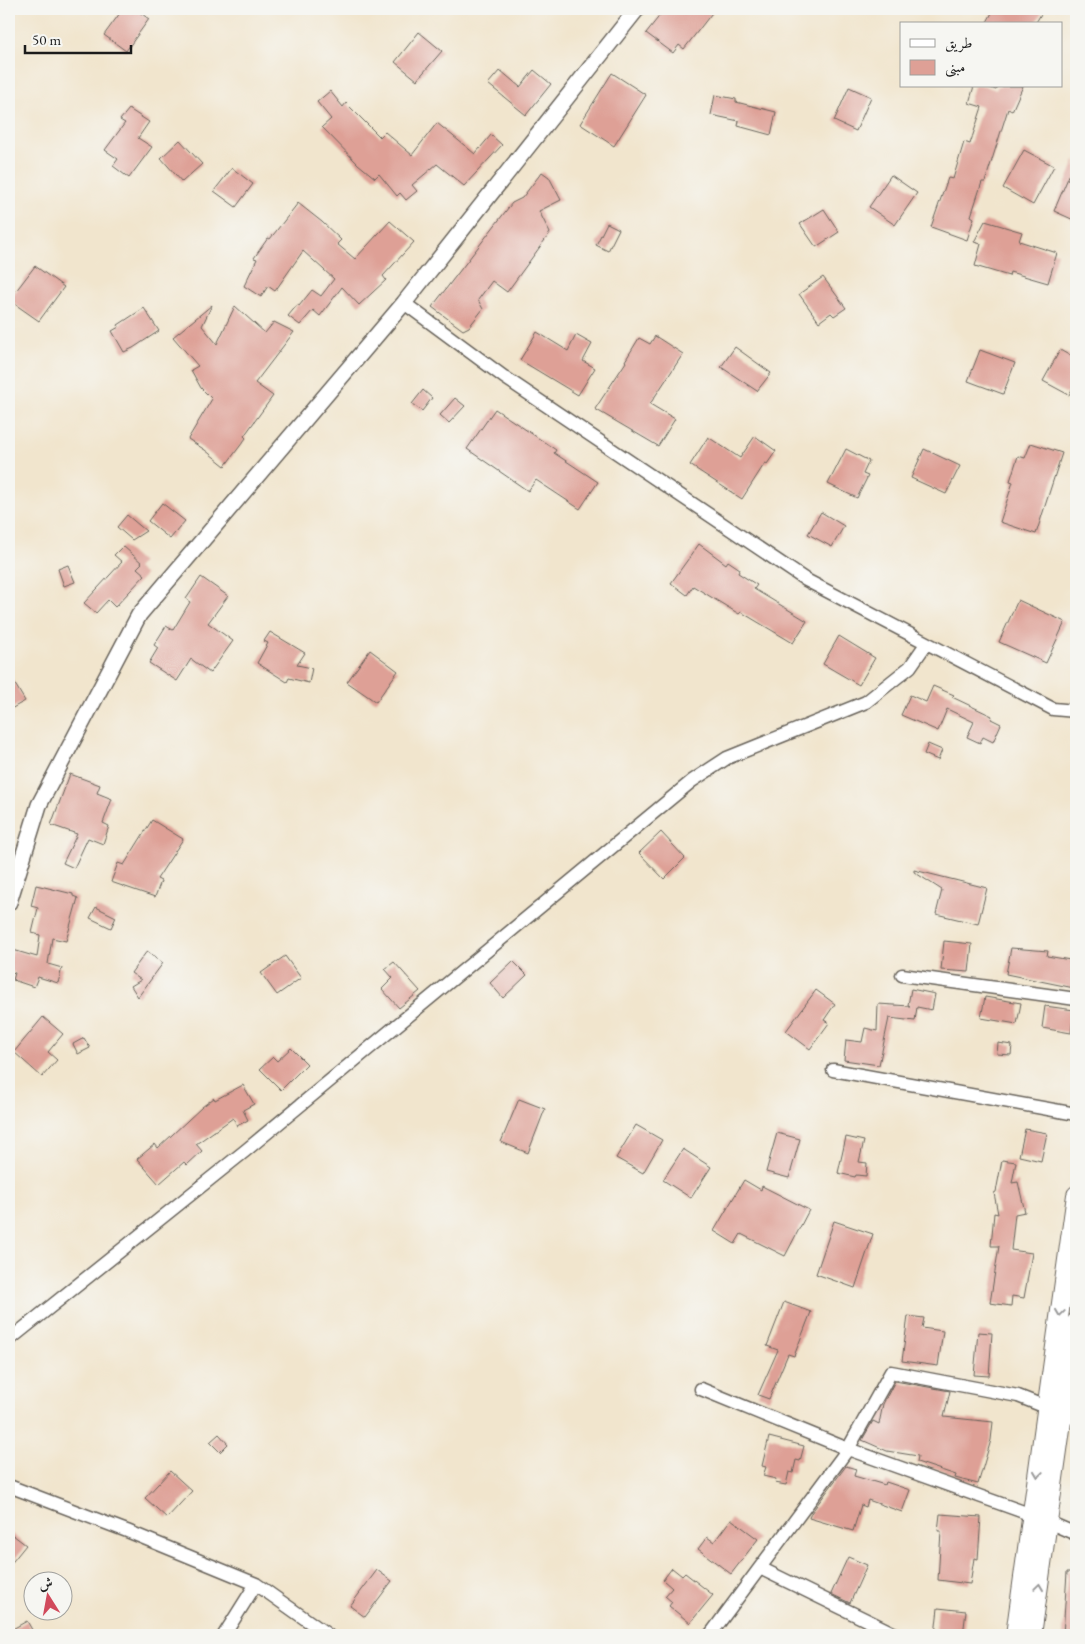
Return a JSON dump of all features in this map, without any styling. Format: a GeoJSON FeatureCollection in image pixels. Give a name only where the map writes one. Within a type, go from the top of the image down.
{"type":"FeatureCollection","features":[{"type":"Feature","properties":{"kind":"main road"},"geometry":{"type":"LineString","coordinates":[[1015,1635],[1076,1195]]}},
{"type":"Feature","properties":{"kind":"main road"},"geometry":{"type":"LineString","coordinates":[[1032,1635],[1048,1523],[1070,1417],[1076,1322]]}},
{"type":"Feature","properties":{"kind":"street"},"geometry":{"type":"LineString","coordinates":[[9,902],[40,805],[139,615],[404,303],[637,9]]}},
{"type":"Feature","properties":{"kind":"street"},"geometry":{"type":"LineString","coordinates":[[404,303],[504,377],[806,580],[1053,709],[1076,711]]}},
{"type":"Feature","properties":{"kind":"street"},"geometry":{"type":"LineString","coordinates":[[9,1340],[245,1151],[692,781],[727,758],[866,702],[910,667],[926,644]]}},
{"type":"Feature","properties":{"kind":"street"},"geometry":{"type":"LineString","coordinates":[[902,975],[1076,1000]]}},
{"type":"Feature","properties":{"kind":"street"},"geometry":{"type":"LineString","coordinates":[[833,1070],[1076,1114]]}},
{"type":"Feature","properties":{"kind":"street"},"geometry":{"type":"LineString","coordinates":[[710,1635],[848,1449],[891,1372],[1018,1396],[1070,1417]]}},
{"type":"Feature","properties":{"kind":"street"},"geometry":{"type":"LineString","coordinates":[[701,1389],[848,1449],[1032,1515],[1076,1534]]}},
{"type":"Feature","properties":{"kind":"street"},"geometry":{"type":"LineString","coordinates":[[9,1486],[127,1531],[256,1584],[328,1635]]}},
{"type":"Feature","properties":{"kind":"street"},"geometry":{"type":"LineString","coordinates":[[760,1568],[897,1635]]}},
{"type":"Feature","properties":{"kind":"street"},"geometry":{"type":"LineString","coordinates":[[224,1635],[256,1584]]}},
{"type":"Feature","properties":{"kind":"building"},"geometry":{"type":"Polygon","coordinates":[[[123,9],[135,9],[149,19],[126,51],[104,35],[123,9]]]}},
{"type":"Feature","properties":{"kind":"building"},"geometry":{"type":"Polygon","coordinates":[[[665,9],[715,9],[684,49],[679,45],[673,53],[646,33],[665,9]]]}},
{"type":"Feature","properties":{"kind":"building"},"geometry":{"type":"Polygon","coordinates":[[[994,9],[1044,9],[1036,22],[987,22],[994,9]]]}},
{"type":"Feature","properties":{"kind":"building"},"geometry":{"type":"Polygon","coordinates":[[[419,32],[442,51],[417,80],[395,62],[419,32]]]}},
{"type":"Feature","properties":{"kind":"building"},"geometry":{"type":"Polygon","coordinates":[[[500,70],[520,87],[534,70],[551,84],[526,115],[488,84],[500,70]]]}},
{"type":"Feature","properties":{"kind":"building"},"geometry":{"type":"Polygon","coordinates":[[[612,73],[646,95],[614,146],[580,124],[612,73]]]}},
{"type":"Feature","properties":{"kind":"building"},"geometry":{"type":"Polygon","coordinates":[[[849,87],[871,97],[856,131],[834,121],[849,87]]]}},
{"type":"Feature","properties":{"kind":"building"},"geometry":{"type":"Polygon","coordinates":[[[973,88],[990,88],[996,90],[997,88],[1022,88],[1012,111],[1008,109],[985,182],[982,182],[971,216],[974,218],[967,240],[931,227],[948,178],[953,179],[964,142],[970,144],[982,107],[969,103],[973,88]]]}},
{"type":"Feature","properties":{"kind":"building"},"geometry":{"type":"Polygon","coordinates":[[[330,91],[343,107],[346,103],[380,137],[385,132],[412,155],[437,123],[475,154],[491,135],[502,145],[464,186],[437,164],[412,185],[417,191],[406,200],[400,193],[397,196],[379,174],[375,178],[358,164],[322,127],[331,119],[317,102],[330,91]]]}},
{"type":"Feature","properties":{"kind":"building"},"geometry":{"type":"Polygon","coordinates":[[[715,95],[736,99],[736,102],[776,112],[771,135],[738,126],[739,121],[711,115],[715,95]]]}},
{"type":"Feature","properties":{"kind":"building"},"geometry":{"type":"Polygon","coordinates":[[[129,109],[149,122],[138,138],[152,147],[129,178],[113,166],[118,159],[105,150],[125,123],[120,120],[129,109]]]}},
{"type":"Feature","properties":{"kind":"building"},"geometry":{"type":"Polygon","coordinates":[[[180,140],[202,164],[182,182],[161,158],[180,140]]]}},
{"type":"Feature","properties":{"kind":"building"},"geometry":{"type":"Polygon","coordinates":[[[1024,150],[1054,166],[1033,205],[1003,188],[1024,150]]]}},
{"type":"Feature","properties":{"kind":"building"},"geometry":{"type":"Polygon","coordinates":[[[1076,159],[1076,221],[1054,211],[1076,159]]]}},
{"type":"Feature","properties":{"kind":"building"},"geometry":{"type":"Polygon","coordinates":[[[232,168],[253,184],[236,207],[214,191],[232,168]]]}},
{"type":"Feature","properties":{"kind":"building"},"geometry":{"type":"Polygon","coordinates":[[[542,172],[549,177],[561,200],[539,211],[550,233],[507,292],[492,281],[478,300],[483,309],[469,327],[463,330],[432,307],[512,203],[522,198],[542,172]]]}},
{"type":"Feature","properties":{"kind":"building"},"geometry":{"type":"Polygon","coordinates":[[[891,175],[917,193],[895,225],[869,207],[891,175]]]}},
{"type":"Feature","properties":{"kind":"building"},"geometry":{"type":"Polygon","coordinates":[[[298,203],[341,240],[337,244],[355,259],[390,221],[414,242],[383,276],[386,280],[359,305],[342,287],[320,316],[313,310],[300,325],[288,316],[312,290],[321,296],[334,279],[303,251],[275,291],[268,286],[261,297],[244,286],[257,259],[254,258],[268,238],[270,239],[298,203]]]}},
{"type":"Feature","properties":{"kind":"building"},"geometry":{"type":"Polygon","coordinates":[[[824,209],[839,232],[816,247],[800,224],[824,209]]]}},
{"type":"Feature","properties":{"kind":"building"},"geometry":{"type":"Polygon","coordinates":[[[985,221],[1022,232],[1019,241],[1057,253],[1048,283],[1010,272],[1009,276],[975,266],[981,244],[974,242],[985,221]]]}},
{"type":"Feature","properties":{"kind":"building"},"geometry":{"type":"Polygon","coordinates":[[[607,223],[619,229],[608,251],[596,245],[607,223]]]}},
{"type":"Feature","properties":{"kind":"building"},"geometry":{"type":"Polygon","coordinates":[[[35,266],[64,287],[39,321],[9,300],[35,266]]]}},
{"type":"Feature","properties":{"kind":"building"},"geometry":{"type":"Polygon","coordinates":[[[823,277],[846,308],[834,316],[831,313],[819,322],[799,294],[823,277]]]}},
{"type":"Feature","properties":{"kind":"building"},"geometry":{"type":"Polygon","coordinates":[[[212,305],[202,326],[217,344],[235,306],[265,333],[274,322],[294,332],[255,383],[273,396],[225,466],[188,439],[212,399],[201,388],[191,370],[198,366],[173,337],[212,305]]]}},
{"type":"Feature","properties":{"kind":"building"},"geometry":{"type":"Polygon","coordinates":[[[144,308],[159,331],[124,352],[112,331],[144,308]]]}},
{"type":"Feature","properties":{"kind":"building"},"geometry":{"type":"Polygon","coordinates":[[[537,332],[568,351],[576,335],[592,344],[583,361],[595,368],[578,395],[520,360],[537,332]]]}},
{"type":"Feature","properties":{"kind":"building"},"geometry":{"type":"Polygon","coordinates":[[[655,336],[683,354],[650,404],[675,419],[658,446],[595,409],[626,362],[639,338],[650,344],[655,336]]]}},
{"type":"Feature","properties":{"kind":"building"},"geometry":{"type":"Polygon","coordinates":[[[735,347],[771,373],[757,391],[721,367],[735,347]]]}},
{"type":"Feature","properties":{"kind":"building"},"geometry":{"type":"Polygon","coordinates":[[[980,350],[1015,363],[1003,394],[968,381],[980,350]]]}},
{"type":"Feature","properties":{"kind":"building"},"geometry":{"type":"Polygon","coordinates":[[[1060,350],[1076,359],[1076,382],[1069,395],[1043,381],[1060,350]]]}},
{"type":"Feature","properties":{"kind":"building"},"geometry":{"type":"Polygon","coordinates":[[[423,390],[432,398],[422,411],[412,404],[423,390]]]}},
{"type":"Feature","properties":{"kind":"building"},"geometry":{"type":"Polygon","coordinates":[[[455,398],[465,406],[449,423],[440,415],[455,398]]]}},
{"type":"Feature","properties":{"kind":"building"},"geometry":{"type":"Polygon","coordinates":[[[495,409],[556,450],[554,453],[598,482],[580,509],[536,480],[528,491],[467,449],[495,409]]]}},
{"type":"Feature","properties":{"kind":"building"},"geometry":{"type":"Polygon","coordinates":[[[755,436],[776,451],[767,464],[765,463],[742,499],[690,465],[708,437],[740,458],[755,436]]]}},
{"type":"Feature","properties":{"kind":"building"},"geometry":{"type":"Polygon","coordinates":[[[1031,443],[1062,453],[1036,534],[1000,522],[1013,482],[1010,481],[1018,456],[1025,458],[1031,443]]]}},
{"type":"Feature","properties":{"kind":"building"},"geometry":{"type":"Polygon","coordinates":[[[846,449],[869,461],[863,474],[868,476],[857,498],[828,484],[846,449]]]}},
{"type":"Feature","properties":{"kind":"building"},"geometry":{"type":"Polygon","coordinates":[[[924,449],[960,466],[946,494],[911,478],[924,449]]]}},
{"type":"Feature","properties":{"kind":"building"},"geometry":{"type":"Polygon","coordinates":[[[162,503],[185,521],[170,539],[148,521],[162,503]]]}},
{"type":"Feature","properties":{"kind":"building"},"geometry":{"type":"Polygon","coordinates":[[[821,512],[844,526],[832,547],[808,534],[821,512]]]}},
{"type":"Feature","properties":{"kind":"building"},"geometry":{"type":"Polygon","coordinates":[[[127,515],[146,531],[132,540],[117,527],[127,515]]]}},
{"type":"Feature","properties":{"kind":"building"},"geometry":{"type":"Polygon","coordinates":[[[699,544],[726,564],[728,561],[740,569],[738,573],[757,585],[754,589],[807,621],[793,643],[741,612],[739,614],[693,586],[687,595],[671,583],[699,544]]]}},
{"type":"Feature","properties":{"kind":"building"},"geometry":{"type":"Polygon","coordinates":[[[123,546],[142,563],[137,568],[145,575],[115,607],[108,600],[96,613],[84,603],[122,562],[114,555],[123,546]]]}},
{"type":"Feature","properties":{"kind":"building"},"geometry":{"type":"Polygon","coordinates":[[[68,565],[75,582],[64,586],[58,569],[68,565]]]}},
{"type":"Feature","properties":{"kind":"building"},"geometry":{"type":"Polygon","coordinates":[[[201,577],[228,596],[208,623],[233,641],[210,673],[191,659],[177,681],[149,663],[158,648],[154,645],[166,626],[173,630],[190,602],[186,599],[201,577]]]}},
{"type":"Feature","properties":{"kind":"building"},"geometry":{"type":"Polygon","coordinates":[[[1018,600],[1065,622],[1046,663],[999,642],[1018,600]]]}},
{"type":"Feature","properties":{"kind":"building"},"geometry":{"type":"Polygon","coordinates":[[[270,632],[305,653],[297,665],[312,668],[309,683],[289,678],[287,682],[257,663],[268,643],[264,641],[270,632]]]}},
{"type":"Feature","properties":{"kind":"building"},"geometry":{"type":"Polygon","coordinates":[[[839,636],[875,658],[859,685],[823,664],[839,636]]]}},
{"type":"Feature","properties":{"kind":"building"},"geometry":{"type":"Polygon","coordinates":[[[370,650],[398,671],[376,702],[347,682],[370,650]]]}},
{"type":"Feature","properties":{"kind":"building"},"geometry":{"type":"Polygon","coordinates":[[[9,674],[25,701],[9,710],[9,674]]]}},
{"type":"Feature","properties":{"kind":"building"},"geometry":{"type":"Polygon","coordinates":[[[933,686],[992,716],[991,719],[1001,724],[993,742],[983,737],[980,743],[967,737],[974,722],[947,709],[938,731],[901,715],[910,695],[926,702],[933,686]]]}},
{"type":"Feature","properties":{"kind":"building"},"geometry":{"type":"Polygon","coordinates":[[[928,744],[942,750],[938,760],[924,754],[928,744]]]}},
{"type":"Feature","properties":{"kind":"building"},"geometry":{"type":"Polygon","coordinates":[[[70,774],[100,785],[97,793],[112,799],[103,823],[109,826],[103,844],[88,838],[74,868],[63,863],[77,834],[51,825],[70,774]]]}},
{"type":"Feature","properties":{"kind":"building"},"geometry":{"type":"Polygon","coordinates":[[[152,820],[183,839],[157,879],[161,881],[155,897],[111,882],[118,863],[124,865],[152,820]]]}},
{"type":"Feature","properties":{"kind":"building"},"geometry":{"type":"Polygon","coordinates":[[[661,832],[685,858],[664,879],[639,853],[661,832]]]}},
{"type":"Feature","properties":{"kind":"building"},"geometry":{"type":"Polygon","coordinates":[[[914,870],[987,888],[978,924],[936,914],[942,890],[914,872],[914,870]]]}},
{"type":"Feature","properties":{"kind":"building"},"geometry":{"type":"Polygon","coordinates":[[[36,885],[73,894],[73,896],[78,898],[66,941],[52,938],[48,964],[62,968],[58,983],[38,977],[34,987],[13,980],[15,973],[9,971],[9,962],[13,950],[37,957],[40,935],[32,933],[38,908],[31,906],[36,885]]]}},
{"type":"Feature","properties":{"kind":"building"},"geometry":{"type":"Polygon","coordinates":[[[96,907],[116,917],[111,928],[90,918],[96,907]]]}},
{"type":"Feature","properties":{"kind":"building"},"geometry":{"type":"Polygon","coordinates":[[[944,941],[972,944],[969,972],[941,970],[944,941]]]}},
{"type":"Feature","properties":{"kind":"building"},"geometry":{"type":"Polygon","coordinates":[[[1011,948],[1048,951],[1047,956],[1076,961],[1074,988],[1006,974],[1011,948]]]}},
{"type":"Feature","properties":{"kind":"building"},"geometry":{"type":"Polygon","coordinates":[[[147,951],[163,963],[138,997],[131,986],[141,980],[131,973],[147,951]]]}},
{"type":"Feature","properties":{"kind":"building"},"geometry":{"type":"Polygon","coordinates":[[[285,956],[301,978],[277,995],[261,973],[285,956]]]}},
{"type":"Feature","properties":{"kind":"building"},"geometry":{"type":"Polygon","coordinates":[[[513,961],[527,975],[503,998],[490,983],[513,961]]]}},
{"type":"Feature","properties":{"kind":"building"},"geometry":{"type":"Polygon","coordinates":[[[394,962],[420,991],[399,1008],[382,989],[393,978],[385,969],[394,962]]]}},
{"type":"Feature","properties":{"kind":"building"},"geometry":{"type":"Polygon","coordinates":[[[911,989],[935,994],[932,1010],[917,1007],[915,1021],[889,1018],[879,1065],[844,1060],[846,1040],[862,1042],[865,1028],[877,1031],[878,1004],[910,1006],[908,1005],[911,989]]]}},
{"type":"Feature","properties":{"kind":"building"},"geometry":{"type":"Polygon","coordinates":[[[816,990],[835,1004],[824,1020],[829,1023],[810,1049],[786,1031],[816,990]]]}},
{"type":"Feature","properties":{"kind":"building"},"geometry":{"type":"Polygon","coordinates":[[[985,997],[1021,1003],[1017,1024],[981,1018],[985,997]]]}},
{"type":"Feature","properties":{"kind":"building"},"geometry":{"type":"Polygon","coordinates":[[[1045,1006],[1074,1010],[1071,1033],[1042,1028],[1045,1006]]]}},
{"type":"Feature","properties":{"kind":"building"},"geometry":{"type":"Polygon","coordinates":[[[43,1017],[63,1034],[48,1052],[57,1060],[42,1077],[14,1052],[43,1017]]]}},
{"type":"Feature","properties":{"kind":"building"},"geometry":{"type":"Polygon","coordinates":[[[84,1038],[90,1048],[78,1054],[73,1044],[84,1038]]]}},
{"type":"Feature","properties":{"kind":"building"},"geometry":{"type":"Polygon","coordinates":[[[998,1043],[1012,1045],[1011,1055],[997,1054],[998,1043]]]}},
{"type":"Feature","properties":{"kind":"building"},"geometry":{"type":"Polygon","coordinates":[[[291,1048],[307,1064],[281,1090],[260,1069],[273,1057],[277,1061],[291,1048]]]}},
{"type":"Feature","properties":{"kind":"building"},"geometry":{"type":"Polygon","coordinates":[[[243,1085],[254,1104],[243,1110],[248,1120],[237,1126],[233,1118],[196,1144],[202,1151],[187,1165],[184,1162],[159,1184],[137,1159],[155,1144],[158,1148],[214,1098],[215,1100],[243,1085]]]}},
{"type":"Feature","properties":{"kind":"building"},"geometry":{"type":"Polygon","coordinates":[[[519,1099],[545,1109],[528,1153],[501,1142],[519,1099]]]}},
{"type":"Feature","properties":{"kind":"building"},"geometry":{"type":"Polygon","coordinates":[[[636,1125],[662,1140],[643,1173],[616,1158],[636,1125]]]}},
{"type":"Feature","properties":{"kind":"building"},"geometry":{"type":"Polygon","coordinates":[[[1025,1129],[1047,1133],[1041,1161],[1019,1156],[1025,1129]]]}},
{"type":"Feature","properties":{"kind":"building"},"geometry":{"type":"Polygon","coordinates":[[[777,1133],[800,1139],[789,1178],[766,1172],[777,1133]]]}},
{"type":"Feature","properties":{"kind":"building"},"geometry":{"type":"Polygon","coordinates":[[[846,1137],[864,1141],[859,1162],[867,1163],[866,1176],[856,1175],[855,1177],[838,1173],[846,1137]]]}},
{"type":"Feature","properties":{"kind":"building"},"geometry":{"type":"Polygon","coordinates":[[[683,1149],[711,1167],[691,1198],[663,1180],[683,1149]]]}},
{"type":"Feature","properties":{"kind":"building"},"geometry":{"type":"Polygon","coordinates":[[[1002,1160],[1016,1162],[1012,1183],[1018,1182],[1025,1212],[1015,1214],[1011,1250],[1032,1253],[1024,1298],[1012,1296],[1011,1306],[990,1303],[999,1246],[991,1246],[994,1213],[998,1214],[994,1193],[996,1192],[1002,1160]]]}},
{"type":"Feature","properties":{"kind":"building"},"geometry":{"type":"Polygon","coordinates":[[[744,1180],[761,1190],[762,1186],[809,1210],[785,1256],[741,1234],[735,1244],[714,1231],[744,1180]]]}},
{"type":"Feature","properties":{"kind":"building"},"geometry":{"type":"Polygon","coordinates":[[[834,1221],[873,1234],[855,1288],[816,1274],[834,1221]]]}},
{"type":"Feature","properties":{"kind":"building"},"geometry":{"type":"Polygon","coordinates":[[[784,1302],[811,1312],[794,1356],[788,1354],[769,1399],[758,1395],[778,1350],[767,1346],[784,1302]]]}},
{"type":"Feature","properties":{"kind":"building"},"geometry":{"type":"Polygon","coordinates":[[[908,1316],[924,1318],[922,1328],[943,1331],[938,1366],[902,1361],[908,1316]]]}},
{"type":"Feature","properties":{"kind":"building"},"geometry":{"type":"Polygon","coordinates":[[[978,1332],[992,1333],[989,1376],[974,1375],[978,1332]]]}},
{"type":"Feature","properties":{"kind":"building"},"geometry":{"type":"Polygon","coordinates":[[[895,1381],[950,1391],[944,1417],[993,1422],[991,1440],[978,1484],[955,1478],[956,1475],[917,1462],[918,1456],[887,1451],[862,1440],[873,1421],[879,1424],[883,1404],[895,1381]]]}},
{"type":"Feature","properties":{"kind":"building"},"geometry":{"type":"Polygon","coordinates":[[[219,1434],[228,1444],[220,1452],[210,1442],[219,1434]]]}},
{"type":"Feature","properties":{"kind":"building"},"geometry":{"type":"Polygon","coordinates":[[[769,1437],[804,1446],[800,1461],[796,1460],[793,1473],[789,1472],[786,1485],[775,1483],[776,1479],[763,1476],[766,1467],[762,1466],[769,1437]]]}},
{"type":"Feature","properties":{"kind":"building"},"geometry":{"type":"Polygon","coordinates":[[[846,1466],[856,1469],[854,1476],[885,1485],[886,1482],[910,1490],[902,1512],[868,1500],[866,1507],[861,1505],[853,1531],[809,1518],[846,1466]]]}},
{"type":"Feature","properties":{"kind":"building"},"geometry":{"type":"Polygon","coordinates":[[[170,1471],[192,1491],[167,1518],[145,1498],[170,1471]]]}},
{"type":"Feature","properties":{"kind":"building"},"geometry":{"type":"Polygon","coordinates":[[[940,1514],[981,1517],[978,1559],[974,1558],[970,1584],[938,1580],[941,1531],[938,1531],[940,1514]]]}},
{"type":"Feature","properties":{"kind":"building"},"geometry":{"type":"Polygon","coordinates":[[[731,1519],[758,1539],[731,1574],[698,1549],[707,1537],[714,1542],[731,1519]]]}},
{"type":"Feature","properties":{"kind":"building"},"geometry":{"type":"Polygon","coordinates":[[[9,1532],[26,1545],[9,1566],[9,1532]]]}},
{"type":"Feature","properties":{"kind":"building"},"geometry":{"type":"Polygon","coordinates":[[[848,1557],[867,1565],[850,1603],[831,1594],[848,1557]]]}},
{"type":"Feature","properties":{"kind":"building"},"geometry":{"type":"Polygon","coordinates":[[[672,1568],[682,1576],[685,1573],[713,1595],[690,1623],[669,1606],[672,1602],[665,1596],[672,1588],[663,1580],[672,1568]]]}},
{"type":"Feature","properties":{"kind":"building"},"geometry":{"type":"Polygon","coordinates":[[[377,1570],[392,1581],[365,1617],[350,1606],[377,1570]]]}},
{"type":"Feature","properties":{"kind":"building"},"geometry":{"type":"Polygon","coordinates":[[[1067,1572],[1076,1572],[1076,1635],[1063,1635],[1067,1572]]]}},
{"type":"Feature","properties":{"kind":"building"},"geometry":{"type":"Polygon","coordinates":[[[938,1608],[966,1611],[963,1635],[935,1635],[938,1608]]]}},
{"type":"Feature","properties":{"kind":"building"},"geometry":{"type":"Polygon","coordinates":[[[28,1622],[35,1635],[9,1635],[9,1631],[28,1622]]]}}]}
